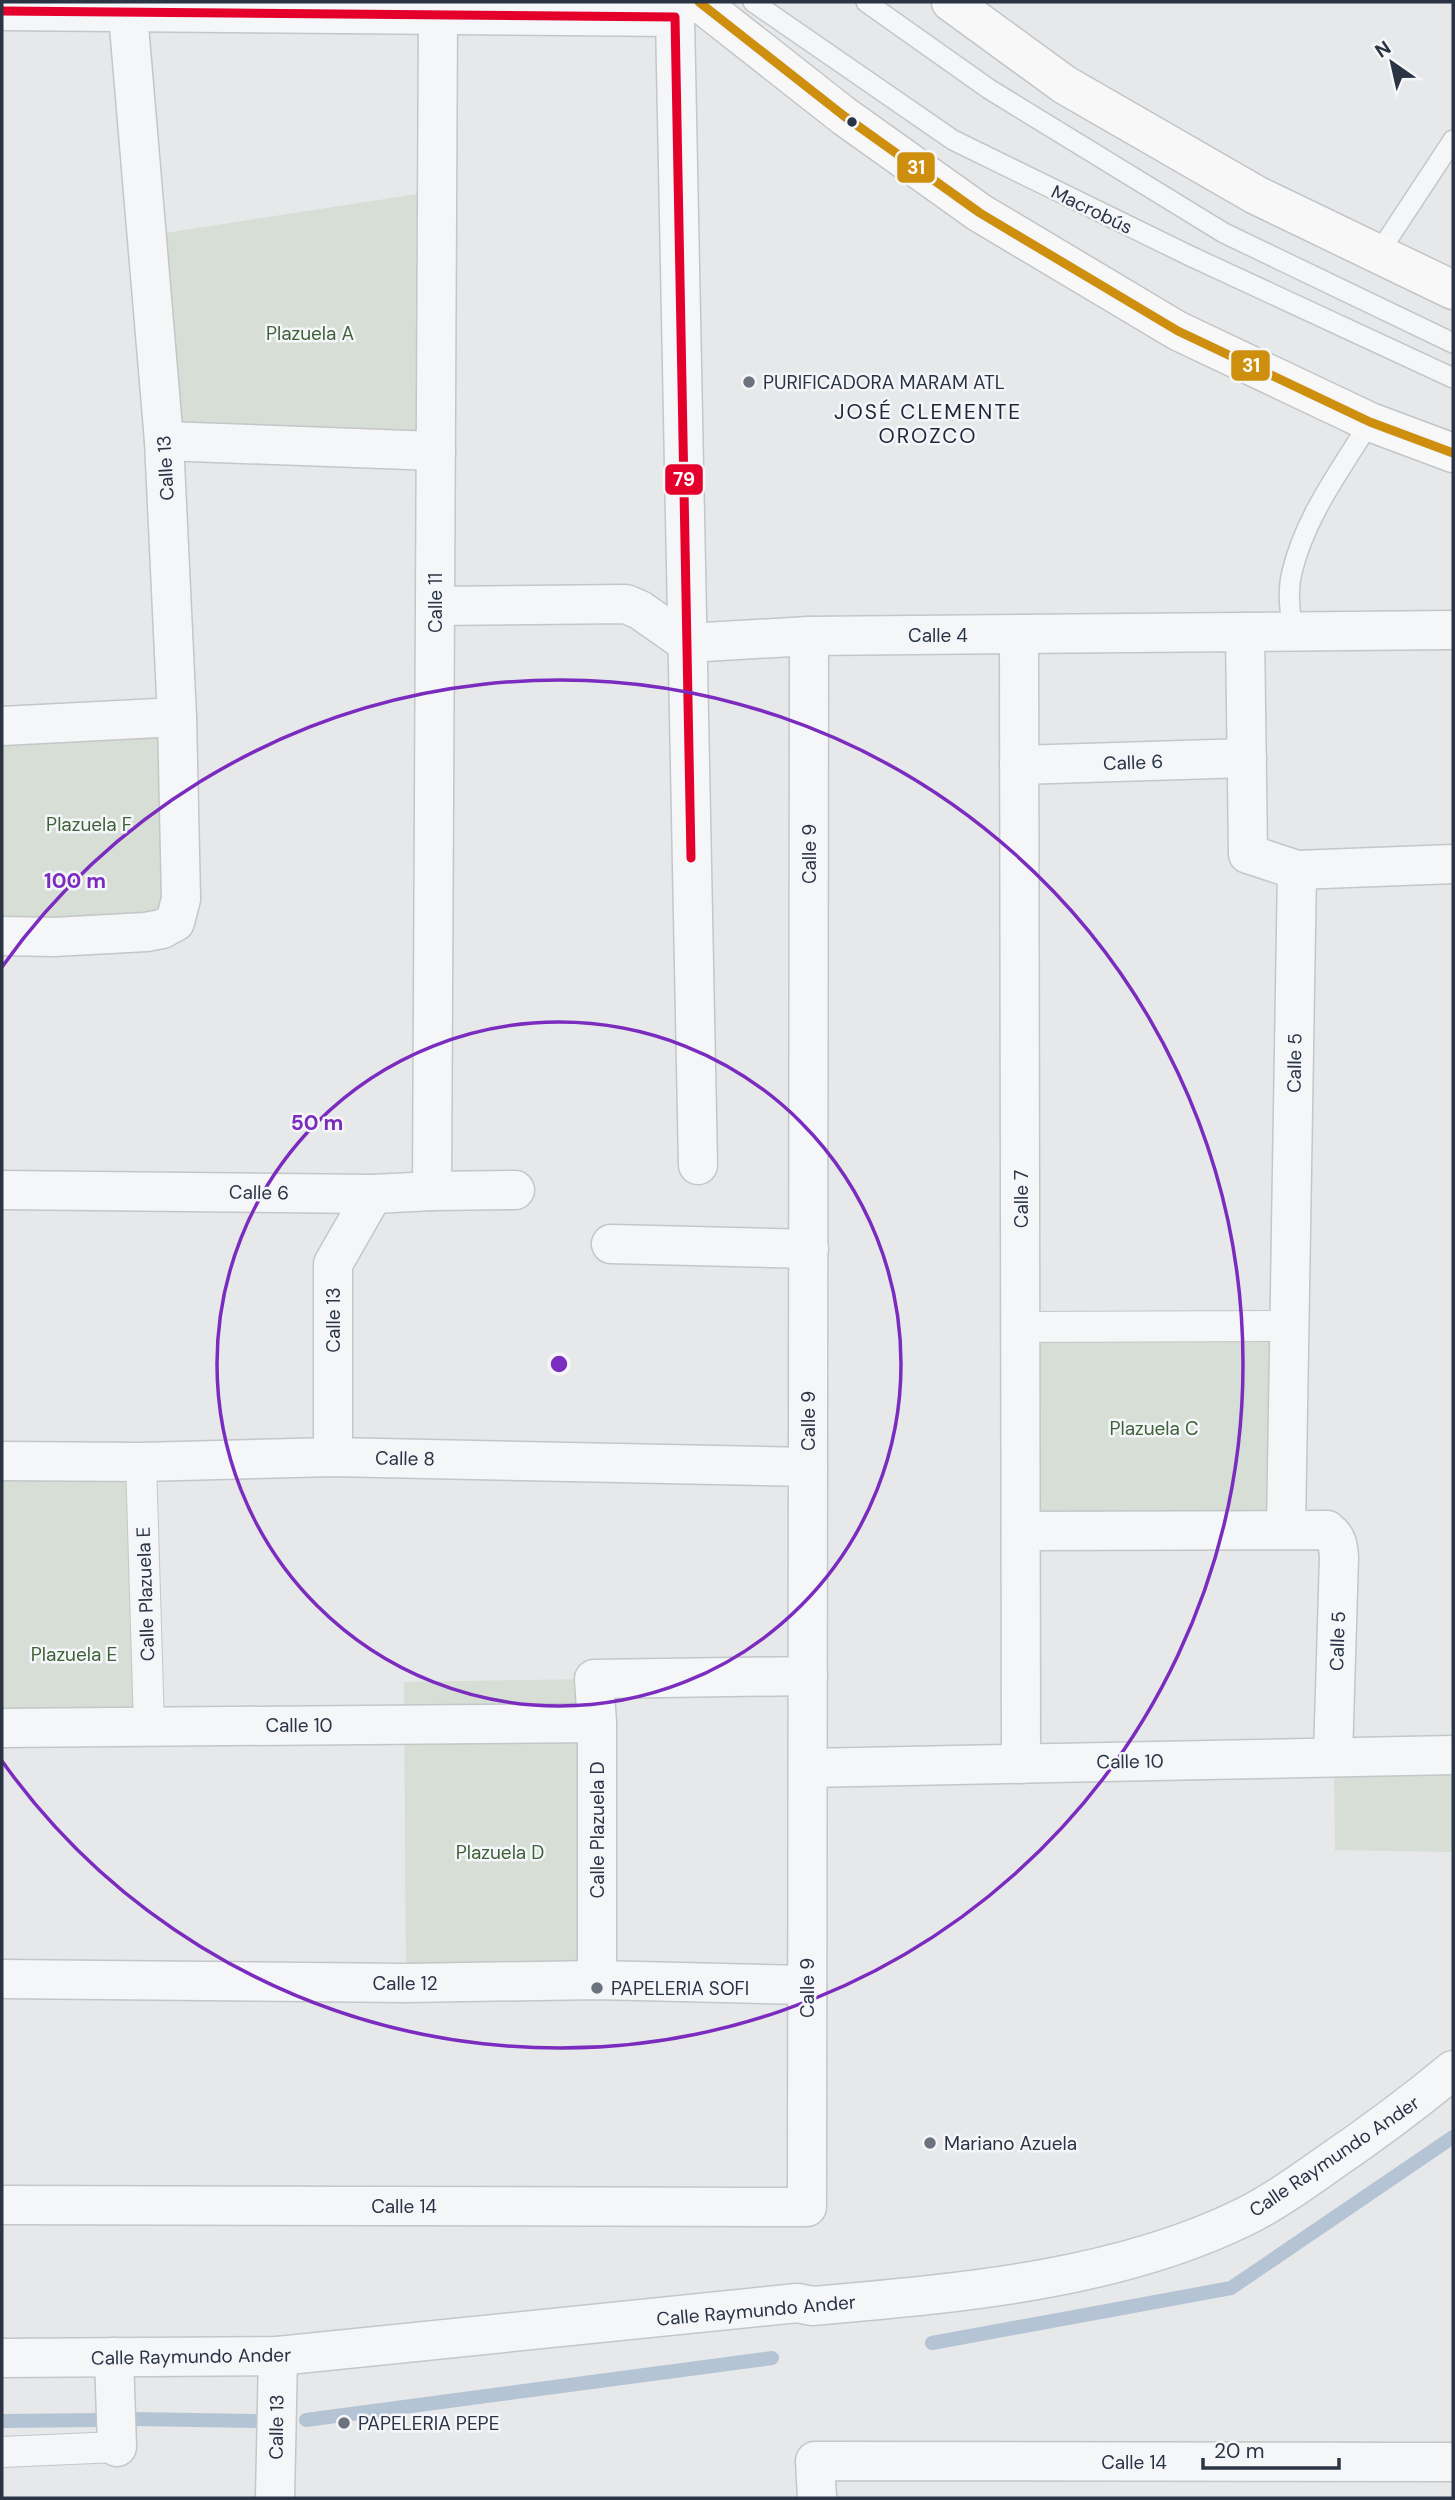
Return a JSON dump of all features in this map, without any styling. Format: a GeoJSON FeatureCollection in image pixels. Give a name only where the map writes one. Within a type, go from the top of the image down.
{"type":"FeatureCollection","features":[{"type":"Feature","properties":{"kind":"main road"},"geometry":{"type":"LineString","coordinates":[[951,2],[1065,85],[1256,195],[1453,290]]}},
{"type":"Feature","properties":{"kind":"main road"},"geometry":{"type":"LineString","coordinates":[[687,9],[981,213],[1178,331],[1370,422],[1453,453]]}},
{"type":"Feature","properties":{"kind":"street"},"geometry":{"type":"LineString","coordinates":[[2,11],[438,15],[687,9],[687,643],[698,1165]]}},
{"type":"Feature","properties":{"kind":"street","name":"Calle 13"},"geometry":{"type":"LineString","coordinates":[[2,936],[54,937],[162,929],[175,922],[181,899],[177,717],[164,441],[128,14]]}},
{"type":"Feature","properties":{"kind":"street","name":"Calle 11"},"geometry":{"type":"LineString","coordinates":[[432,1191],[438,15]]}},
{"type":"Feature","properties":{"kind":"street"},"geometry":{"type":"LineString","coordinates":[[164,441],[436,451]]}},
{"type":"Feature","properties":{"kind":"street"},"geometry":{"type":"LineString","coordinates":[[435,606],[626,604],[640,610],[687,643]]}},
{"type":"Feature","properties":{"kind":"street","name":"Calle 4"},"geometry":{"type":"LineString","coordinates":[[687,643],[809,636],[1453,630]]}},
{"type":"Feature","properties":{"kind":"street"},"geometry":{"type":"LineString","coordinates":[[1245,632],[1248,854],[1297,870],[1453,864]]}},
{"type":"Feature","properties":{"kind":"street","name":"Calle 7"},"geometry":{"type":"LineString","coordinates":[[1019,634],[1021,1764]]}},
{"type":"Feature","properties":{"kind":"street","name":"Calle 9"},"geometry":{"type":"LineString","coordinates":[[807,2207],[809,636]]}},
{"type":"Feature","properties":{"kind":"street"},"geometry":{"type":"LineString","coordinates":[[2,726],[177,717]]}},
{"type":"Feature","properties":{"kind":"street","name":"Calle 6"},"geometry":{"type":"LineString","coordinates":[[1019,765],[1247,758]]}},
{"type":"Feature","properties":{"kind":"street","name":"Calle 5"},"geometry":{"type":"LineString","coordinates":[[1297,870],[1286,1529],[1327,1530],[1335,1536],[1338,1544],[1332,1757]]}},
{"type":"Feature","properties":{"kind":"street","name":"Calle 6"},"geometry":{"type":"LineString","coordinates":[[2,1190],[373,1194],[515,1191]]}},
{"type":"Feature","properties":{"kind":"street","name":"Calle 13"},"geometry":{"type":"LineString","coordinates":[[333,1457],[334,1264],[373,1194]]}},
{"type":"Feature","properties":{"kind":"street"},"geometry":{"type":"LineString","coordinates":[[611,1244],[809,1249]]}},
{"type":"Feature","properties":{"kind":"street"},"geometry":{"type":"LineString","coordinates":[[1021,1327],[1289,1326]]}},
{"type":"Feature","properties":{"kind":"street","name":"Calle 8"},"geometry":{"type":"LineString","coordinates":[[2,1461],[141,1462],[333,1457],[808,1467]]}},
{"type":"Feature","properties":{"kind":"street","name":"Calle Plazuela E"},"geometry":{"type":"LineString","coordinates":[[141,1462],[149,1726]]}},
{"type":"Feature","properties":{"kind":"street"},"geometry":{"type":"LineString","coordinates":[[1021,1531],[1286,1529]]}},
{"type":"Feature","properties":{"kind":"street","name":"Calle Plazuela D"},"geometry":{"type":"LineString","coordinates":[[597,1980],[597,1723],[594,1679],[808,1676]]}},
{"type":"Feature","properties":{"kind":"street","name":"Calle 10"},"geometry":{"type":"LineString","coordinates":[[2,1728],[597,1723]]}},
{"type":"Feature","properties":{"kind":"street","name":"Calle 10"},"geometry":{"type":"LineString","coordinates":[[808,1768],[1453,1755]]}},
{"type":"Feature","properties":{"kind":"street","name":"Calle 12"},"geometry":{"type":"LineString","coordinates":[[2,1979],[392,1983],[597,1980],[807,1985]]}},
{"type":"Feature","properties":{"kind":"street","name":"Calle Raymundo Ander"},"geometry":{"type":"LineString","coordinates":[[2,2358],[278,2356],[797,2303],[813,2306],[909,2297],[1056,2276],[1128,2262],[1197,2238],[1247,2216],[1297,2186],[1396,2117],[1453,2070]]}},
{"type":"Feature","properties":{"kind":"street","name":"Calle 14"},"geometry":{"type":"LineString","coordinates":[[2,2205],[807,2207]]}},
{"type":"Feature","properties":{"kind":"street","name":"Calle 13"},"geometry":{"type":"LineString","coordinates":[[275,2498],[278,2356]]}},
{"type":"Feature","properties":{"kind":"street"},"geometry":{"type":"LineString","coordinates":[[2,2452],[117,2447],[114,2357]]}},
{"type":"Feature","properties":{"kind":"street","name":"Calle 14"},"geometry":{"type":"LineString","coordinates":[[816,2480],[1453,2462]]}},
{"type":"Feature","properties":{"kind":"lane","name":"Macrobús"},"geometry":{"type":"LineString","coordinates":[[753,2],[953,140],[1188,256],[1453,378]]}},
{"type":"Feature","properties":{"kind":"lane"},"geometry":{"type":"LineString","coordinates":[[866,2],[989,89],[1224,233],[1453,343]]}},
{"type":"Feature","properties":{"kind":"lane"},"geometry":{"type":"LineString","coordinates":[[1378,254],[1453,140]]}},
{"type":"Feature","properties":{"kind":"lane"},"geometry":{"type":"LineString","coordinates":[[1293,631],[1288,602],[1292,572],[1308,526],[1370,422]]}},
{"type":"Feature","properties":{"kind":"green space","name":"Plazuela A"},"geometry":{"type":"Polygon","coordinates":[[[437,191],[436,451],[180,458],[165,233],[437,191]]]}},
{"type":"Feature","properties":{"kind":"green space","name":"Plazuela F"},"geometry":{"type":"Polygon","coordinates":[[[177,717],[175,922],[2,936],[2,726],[177,717]]]}},
{"type":"Feature","properties":{"kind":"green space","name":"Plazuela C"},"geometry":{"type":"Polygon","coordinates":[[[1289,1326],[1286,1529],[1021,1531],[1021,1327],[1289,1326]]]}},
{"type":"Feature","properties":{"kind":"green space","name":"Plazuela E"},"geometry":{"type":"Polygon","coordinates":[[[2,1461],[141,1462],[149,1726],[2,1728],[2,1461]]]}},
{"type":"Feature","properties":{"kind":"green space","name":"Plazuela D"},"geometry":{"type":"Polygon","coordinates":[[[594,1679],[597,1980],[406,1983],[404,1682],[594,1679]]]}},
{"type":"Feature","properties":{"kind":"green space"},"geometry":{"type":"Polygon","coordinates":[[[1334,1762],[1453,1762],[1453,1852],[1335,1850],[1334,1762]]]}},
{"type":"Feature","properties":{"kind":"waterway"},"geometry":{"type":"LineString","coordinates":[[932,2343],[1231,2288],[1453,2137]]}},
{"type":"Feature","properties":{"kind":"waterway"},"geometry":{"type":"LineString","coordinates":[[306,2420],[772,2358]]}},
{"type":"Feature","properties":{"kind":"waterway"},"geometry":{"type":"LineString","coordinates":[[131,2419],[261,2421]]}},
{"type":"Feature","properties":{"kind":"waterway"},"geometry":{"type":"LineString","coordinates":[[2,2421],[98,2420]]}},
{"type":"Feature","properties":{"kind":"transit line","name":"31"},"geometry":{"type":"LineString","coordinates":[[699,2],[844,116],[980,213],[1178,331],[1370,422],[1453,453]]}},
{"type":"Feature","properties":{"kind":"transit line","name":"79"},"geometry":{"type":"LineString","coordinates":[[2,11],[675,17],[691,858]]}},
{"type":"Feature","properties":{"kind":"place","name":"PURIFICADORA MARAM ATL"},"geometry":{"type":"Point","coordinates":[749,382]}},
{"type":"Feature","properties":{"kind":"place","name":"PAPELERIA SOFI"},"geometry":{"type":"Point","coordinates":[597,1988]}},
{"type":"Feature","properties":{"kind":"place","name":"Mariano Azuela"},"geometry":{"type":"Point","coordinates":[930,2143]}},
{"type":"Feature","properties":{"kind":"place","name":"PAPELERIA PEPE"},"geometry":{"type":"Point","coordinates":[344,2423]}},
{"type":"Feature","properties":{"kind":"district","name":"JOSÉ CLEMENTE OROZCO"},"geometry":{"type":"Point","coordinates":[928,424]}}]}
